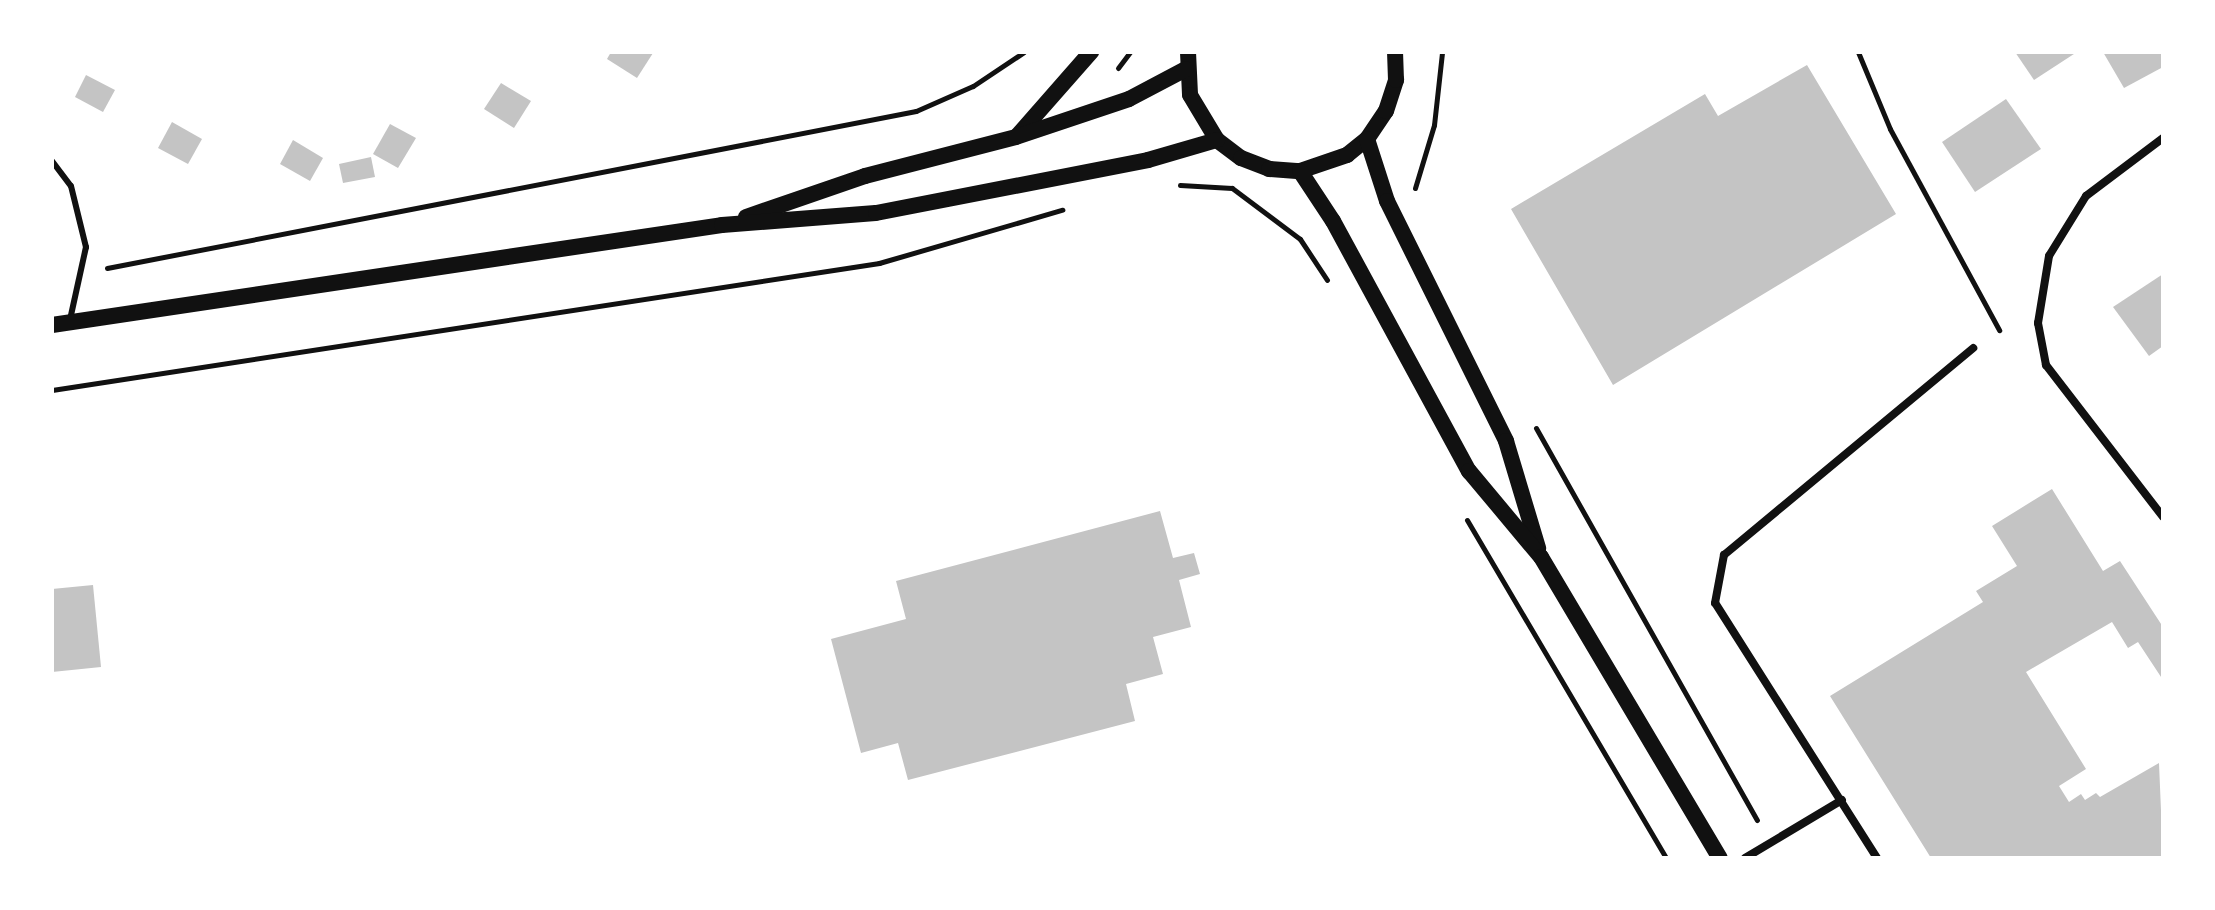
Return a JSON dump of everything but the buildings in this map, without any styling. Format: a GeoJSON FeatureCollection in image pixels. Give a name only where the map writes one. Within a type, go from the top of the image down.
{"type":"FeatureCollection","features":[{"type":"Feature","properties":{"kind":"main road"},"geometry":{"type":"LineString","coordinates":[[1016,137],[1091,52]]}},
{"type":"Feature","properties":{"kind":"main road"},"geometry":{"type":"LineString","coordinates":[[722,225],[865,176],[1016,137],[1129,99],[1187,61],[1201,119],[1217,140],[1269,169],[1300,171],[1336,160],[1367,139],[1386,111],[1396,80],[1395,52]]}},
{"type":"Feature","properties":{"kind":"main road"},"geometry":{"type":"LineString","coordinates":[[1367,139],[1387,201],[1506,441],[1541,557]]}},
{"type":"Feature","properties":{"kind":"main road"},"geometry":{"type":"LineString","coordinates":[[52,325],[722,225],[876,213],[1148,160],[1217,140]]}},
{"type":"Feature","properties":{"kind":"main road"},"geometry":{"type":"LineString","coordinates":[[1300,171],[1469,471],[1541,557],[1720,858]]}},
{"type":"Feature","properties":{"kind":"street"},"geometry":{"type":"LineString","coordinates":[[2163,138],[2086,196],[2049,256],[2038,323],[2046,365],[2163,517]]}},
{"type":"Feature","properties":{"kind":"street"},"geometry":{"type":"LineString","coordinates":[[1877,858],[1715,603],[1724,555],[1973,348]]}},
{"type":"Feature","properties":{"kind":"street"},"geometry":{"type":"LineString","coordinates":[[1745,858],[1842,800]]}},
{"type":"Feature","properties":{"kind":"lane"},"geometry":{"type":"LineString","coordinates":[[52,161],[71,186],[86,247],[70,323]]}},
{"type":"Feature","properties":{"kind":"path"},"geometry":{"type":"LineString","coordinates":[[83,272],[916,111],[973,86],[1024,52]]}},
{"type":"Feature","properties":{"kind":"path"},"geometry":{"type":"LineString","coordinates":[[1419,201],[1415,189],[1434,125],[1442,52]]}},
{"type":"Feature","properties":{"kind":"path"},"geometry":{"type":"LineString","coordinates":[[1858,52],[1890,129],[1999,330]]}},
{"type":"Feature","properties":{"kind":"path"},"geometry":{"type":"LineString","coordinates":[[1171,184],[1232,188],[1300,239],[1332,288]]}},
{"type":"Feature","properties":{"kind":"path"},"geometry":{"type":"LineString","coordinates":[[52,390],[879,263],[1069,208]]}},
{"type":"Feature","properties":{"kind":"path"},"geometry":{"type":"LineString","coordinates":[[1973,348],[1999,330],[2038,323]]}},
{"type":"Feature","properties":{"kind":"path"},"geometry":{"type":"LineString","coordinates":[[1529,416],[1771,845]]}},
{"type":"Feature","properties":{"kind":"path"},"geometry":{"type":"LineString","coordinates":[[1465,516],[1666,858]]}}]}
